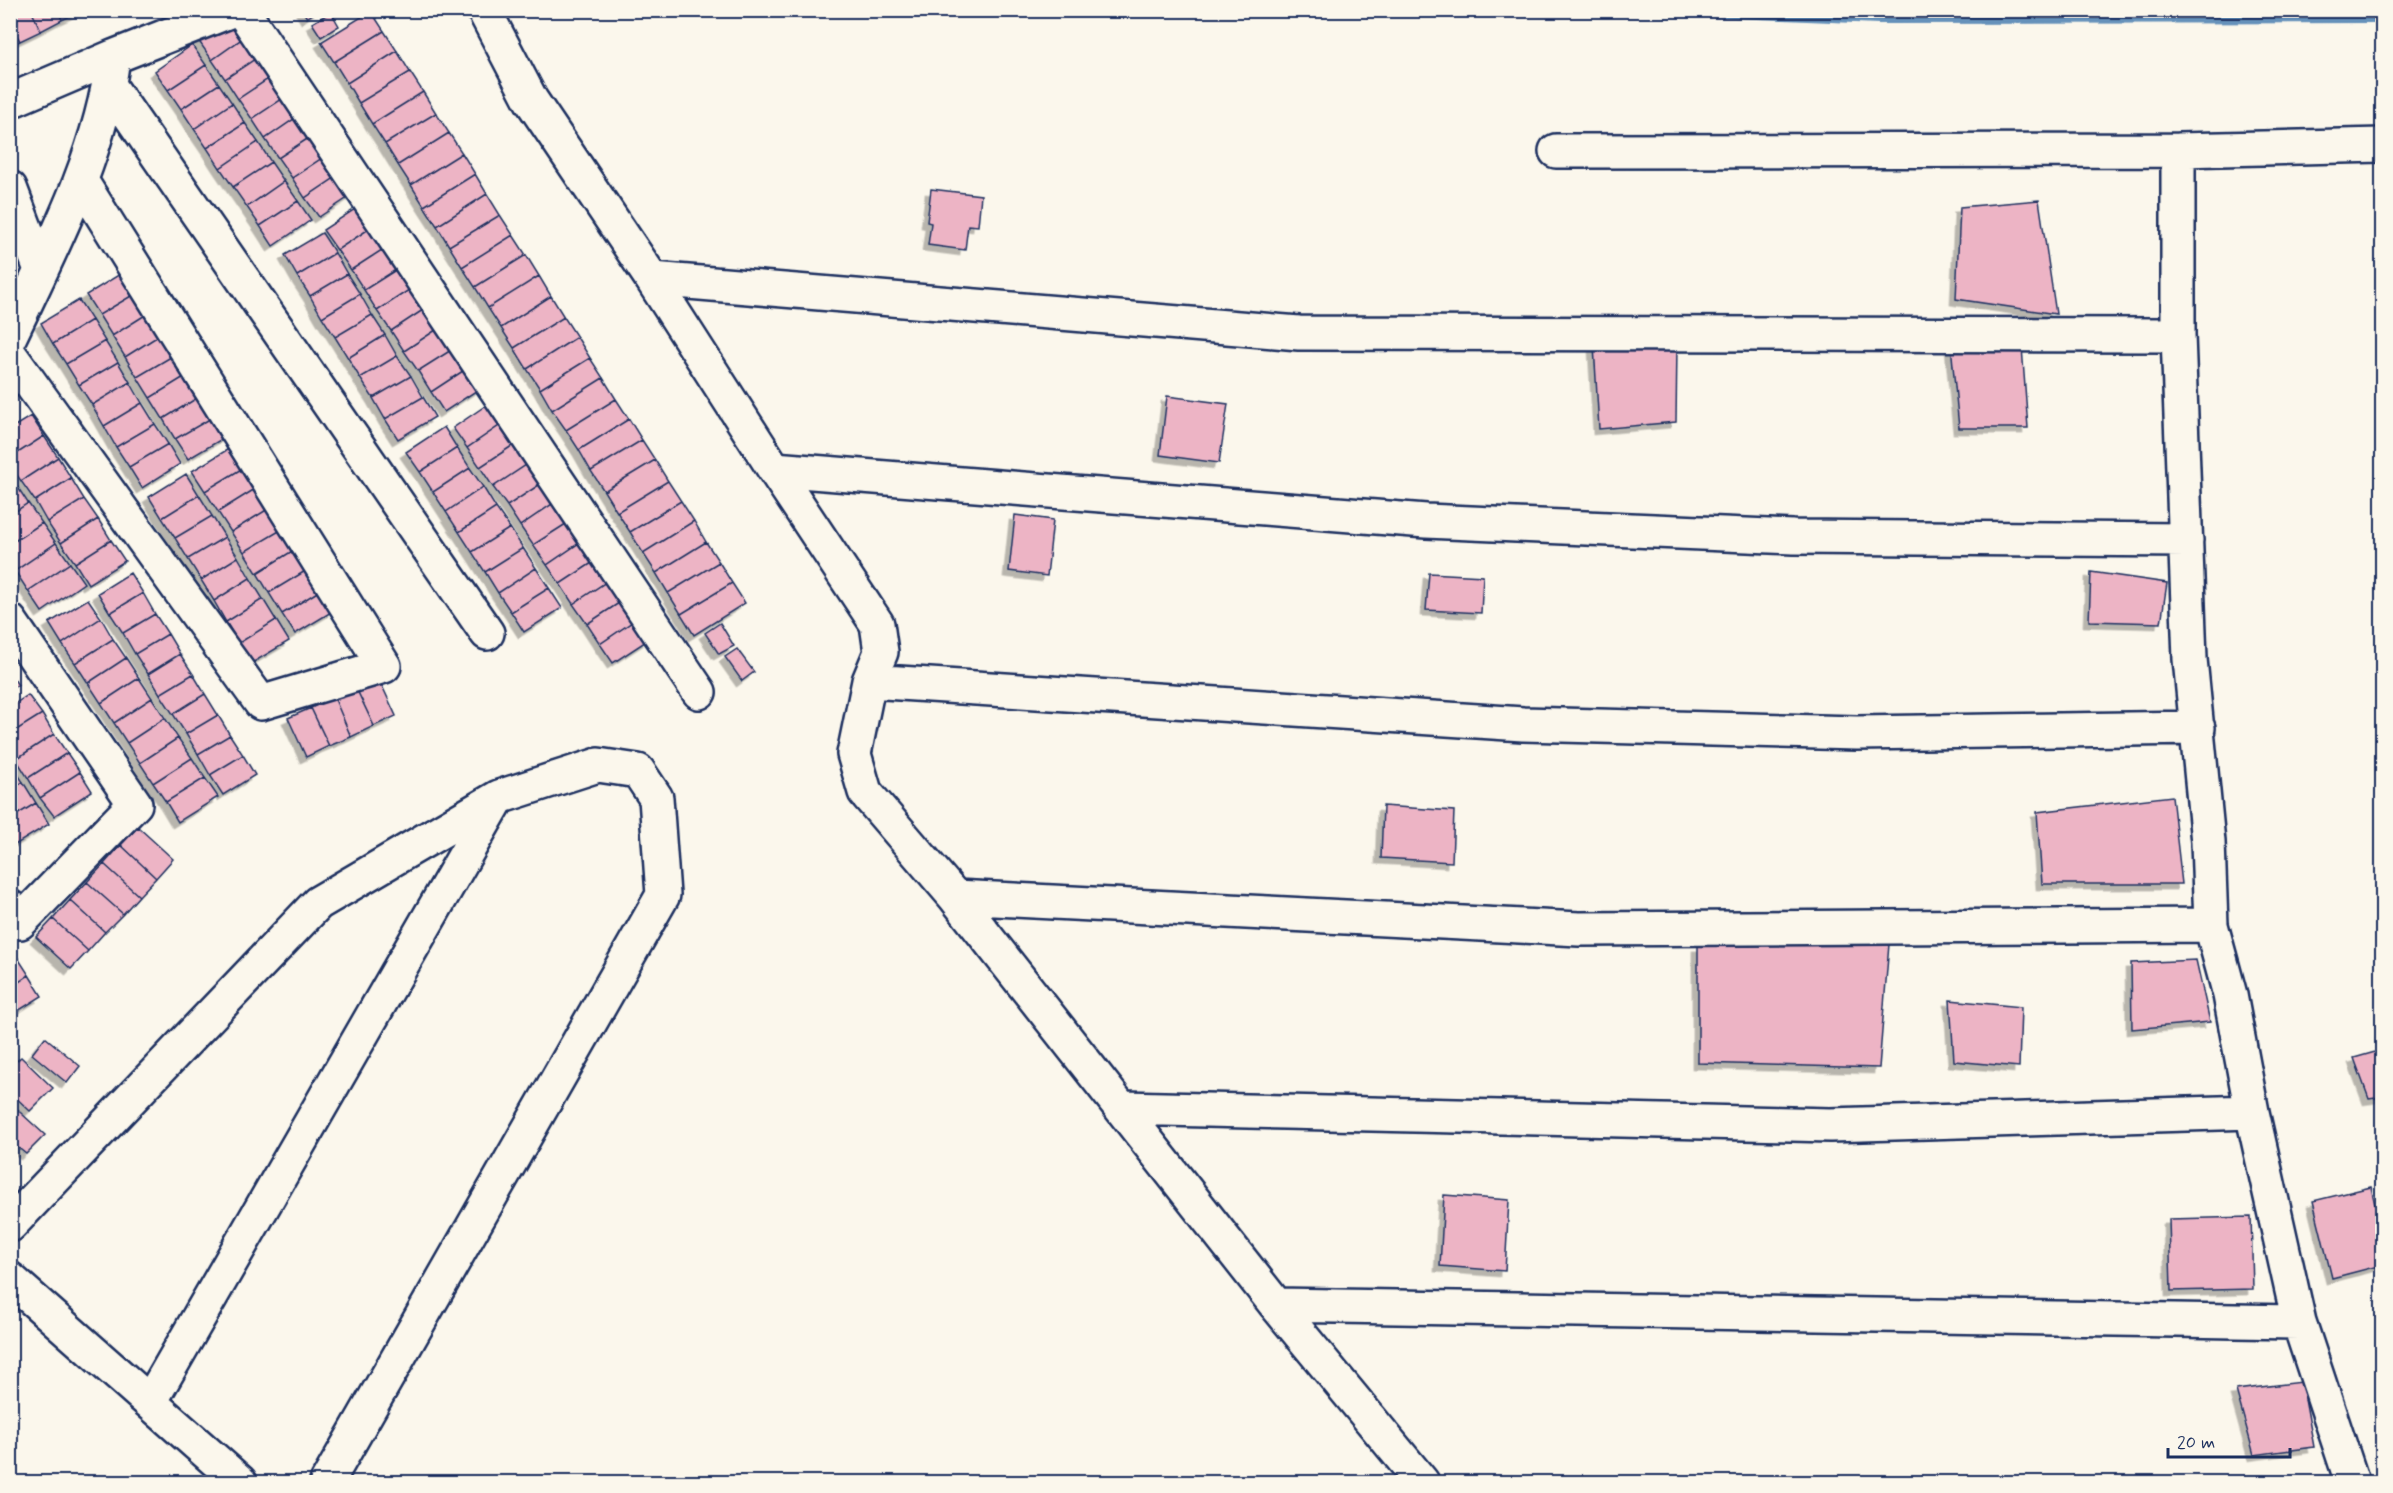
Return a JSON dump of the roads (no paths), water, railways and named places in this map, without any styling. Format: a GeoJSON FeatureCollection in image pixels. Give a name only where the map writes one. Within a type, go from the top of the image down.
{"type":"FeatureCollection","features":[{"type":"Feature","properties":{"kind":"street"},"geometry":{"type":"LineString","coordinates":[[10,101],[111,71],[232,10]]}},
{"type":"Feature","properties":{"kind":"street"},"geometry":{"type":"LineString","coordinates":[[242,10],[699,692]]}},
{"type":"Feature","properties":{"kind":"street"},"geometry":{"type":"LineString","coordinates":[[484,10],[531,100],[652,279],[877,624],[881,652],[869,681],[854,753],[865,792],[955,897],[1276,1305],[1422,1482]]}},
{"type":"Feature","properties":{"kind":"street"},"geometry":{"type":"LineString","coordinates":[[10,336],[81,181],[111,71]]}},
{"type":"Feature","properties":{"kind":"street"},"geometry":{"type":"LineString","coordinates":[[111,71],[487,633]]}},
{"type":"Feature","properties":{"kind":"street"},"geometry":{"type":"LineString","coordinates":[[1556,151],[2178,150],[2382,145]]}},
{"type":"Feature","properties":{"kind":"street"},"geometry":{"type":"LineString","coordinates":[[2178,150],[2178,335],[2190,658],[2208,842],[2211,925],[2230,995],[2252,1112],[2299,1322],[2352,1482]]}},
{"type":"Feature","properties":{"kind":"street"},"geometry":{"type":"LineString","coordinates":[[10,355],[261,703],[384,666],[81,181]]}},
{"type":"Feature","properties":{"kind":"street"},"geometry":{"type":"LineString","coordinates":[[10,188],[41,270]]}},
{"type":"Feature","properties":{"kind":"street"},"geometry":{"type":"LineString","coordinates":[[652,279],[1299,333],[2178,335]]}},
{"type":"Feature","properties":{"kind":"street"},"geometry":{"type":"LineString","coordinates":[[774,469],[1426,521],[1793,537],[2186,540]]}},
{"type":"Feature","properties":{"kind":"street"},"geometry":{"type":"LineString","coordinates":[[10,621],[135,804],[20,922],[10,908]]}},
{"type":"Feature","properties":{"kind":"street"},"geometry":{"type":"LineString","coordinates":[[869,681],[1523,724],[1857,733],[2198,728]]}},
{"type":"Feature","properties":{"kind":"street"},"geometry":{"type":"LineString","coordinates":[[10,1226],[318,903],[499,797],[598,765],[638,771],[656,798],[663,895],[327,1482]]}},
{"type":"Feature","properties":{"kind":"street"},"geometry":{"type":"LineString","coordinates":[[150,1402],[499,797]]}},
{"type":"Feature","properties":{"kind":"street"},"geometry":{"type":"LineString","coordinates":[[955,897],[1579,929],[2211,925]]}},
{"type":"Feature","properties":{"kind":"street"},"geometry":{"type":"LineString","coordinates":[[1122,1108],[1830,1125],[2252,1112]]}},
{"type":"Feature","properties":{"kind":"street"},"geometry":{"type":"LineString","coordinates":[[10,1279],[240,1482]]}},
{"type":"Feature","properties":{"kind":"street"},"geometry":{"type":"LineString","coordinates":[[1276,1305],[2299,1322]]}},
{"type":"Feature","properties":{"kind":"waterway"},"geometry":{"type":"LineString","coordinates":[[1685,10],[1879,18],[2382,17]]}}]}
